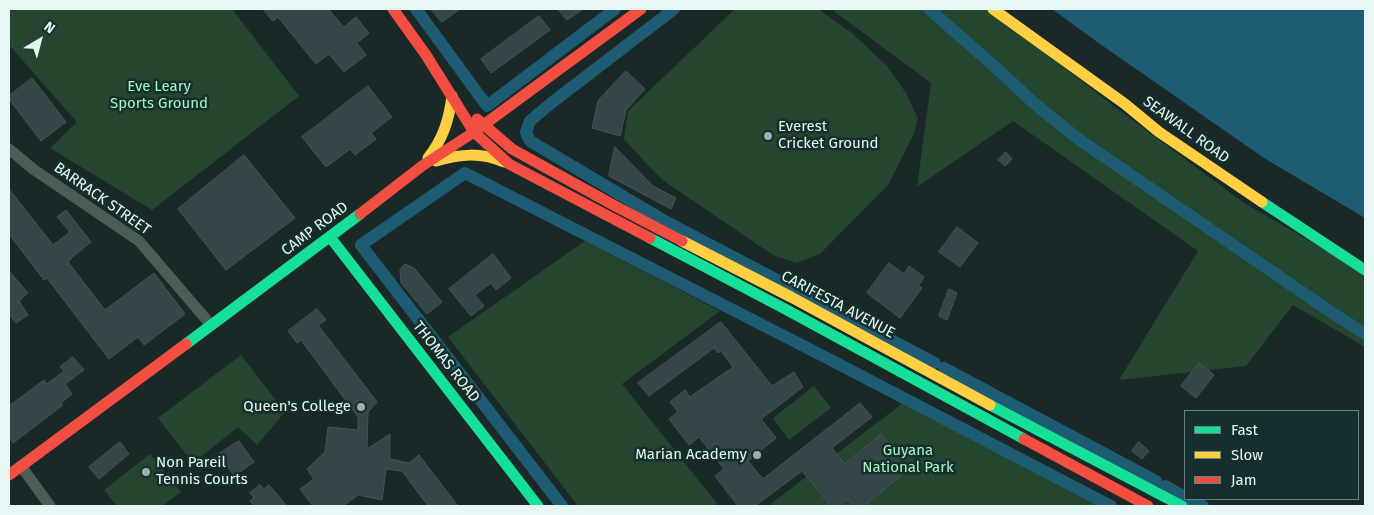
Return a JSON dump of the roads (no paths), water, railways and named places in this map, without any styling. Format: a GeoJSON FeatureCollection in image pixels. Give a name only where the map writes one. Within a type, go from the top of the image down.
{"type":"FeatureCollection","features":[{"type":"Feature","properties":{"kind":"main road"},"geometry":{"type":"LineString","coordinates":[[393,9],[452,96],[479,128]]}},
{"type":"Feature","properties":{"kind":"main road","name":"CAMP ROAD"},"geometry":{"type":"LineString","coordinates":[[9,476],[330,237],[422,166],[479,128],[641,9]]}},
{"type":"Feature","properties":{"kind":"main road","name":"SEAWALL ROAD"},"geometry":{"type":"LineString","coordinates":[[994,9],[1125,104],[1175,143],[1251,196],[1365,270]]}},
{"type":"Feature","properties":{"kind":"main road"},"geometry":{"type":"LineString","coordinates":[[422,166],[437,147],[447,127],[452,96]]}},
{"type":"Feature","properties":{"kind":"main road"},"geometry":{"type":"LineString","coordinates":[[512,149],[506,134],[505,124],[519,99]]}},
{"type":"Feature","properties":{"kind":"main road","name":"CARIFESTA AVENUE"},"geometry":{"type":"LineString","coordinates":[[479,128],[512,149],[617,207],[791,297],[1182,506]]}},
{"type":"Feature","properties":{"kind":"main road","name":"CARIFESTA AVENUE"},"geometry":{"type":"LineString","coordinates":[[479,128],[509,164],[795,314],[1148,506]]}},
{"type":"Feature","properties":{"kind":"main road"},"geometry":{"type":"LineString","coordinates":[[422,166],[449,157],[475,155],[490,156],[509,164]]}},
{"type":"Feature","properties":{"kind":"main road","name":"THOMAS ROAD"},"geometry":{"type":"LineString","coordinates":[[330,237],[538,506]]}},
{"type":"Feature","properties":{"kind":"street","name":"BARRACK STREET"},"geometry":{"type":"LineString","coordinates":[[9,149],[33,169],[139,241],[211,325]]}},
{"type":"Feature","properties":{"kind":"street"},"geometry":{"type":"LineString","coordinates":[[20,466],[50,506]]}},
{"type":"Feature","properties":{"kind":"water"},"geometry":{"type":"Polygon","coordinates":[[[1052,9],[1365,9],[1365,218],[1264,158],[1052,9]]]}},
{"type":"Feature","properties":{"kind":"waterway"},"geometry":{"type":"LineString","coordinates":[[416,9],[487,106],[615,9]]}},
{"type":"Feature","properties":{"kind":"waterway"},"geometry":{"type":"LineString","coordinates":[[674,9],[530,121],[526,132],[530,141],[663,220],[935,363]]}},
{"type":"Feature","properties":{"kind":"waterway"},"geometry":{"type":"LineString","coordinates":[[929,9],[1035,104],[1077,138],[1365,334]]}},
{"type":"Feature","properties":{"kind":"waterway"},"geometry":{"type":"LineString","coordinates":[[562,506],[361,245],[465,173],[1111,506]]}},
{"type":"Feature","properties":{"kind":"waterway"},"geometry":{"type":"LineString","coordinates":[[944,368],[1156,481]]}},
{"type":"Feature","properties":{"kind":"waterway"},"geometry":{"type":"LineString","coordinates":[[1165,486],[1184,496]]}},
{"type":"Feature","properties":{"kind":"waterway"},"geometry":{"type":"LineString","coordinates":[[1191,500],[1203,506]]}},
{"type":"Feature","properties":{"kind":"place","name":"Everest Cricket Ground"},"geometry":{"type":"Point","coordinates":[768,136]}},
{"type":"Feature","properties":{"kind":"place","name":"Queen's College"},"geometry":{"type":"Point","coordinates":[361,407]}},
{"type":"Feature","properties":{"kind":"place","name":"Marian Academy"},"geometry":{"type":"Point","coordinates":[757,455]}},
{"type":"Feature","properties":{"kind":"place","name":"Non Pareil Tennis Courts"},"geometry":{"type":"Point","coordinates":[146,472]}},
{"type":"Feature","properties":{"kind":"park label","name":"Eve Leary Sports Ground"},"geometry":{"type":"Point","coordinates":[159,96]}},
{"type":"Feature","properties":{"kind":"park label","name":"Guyana National Park"},"geometry":{"type":"Point","coordinates":[908,460]}}]}
